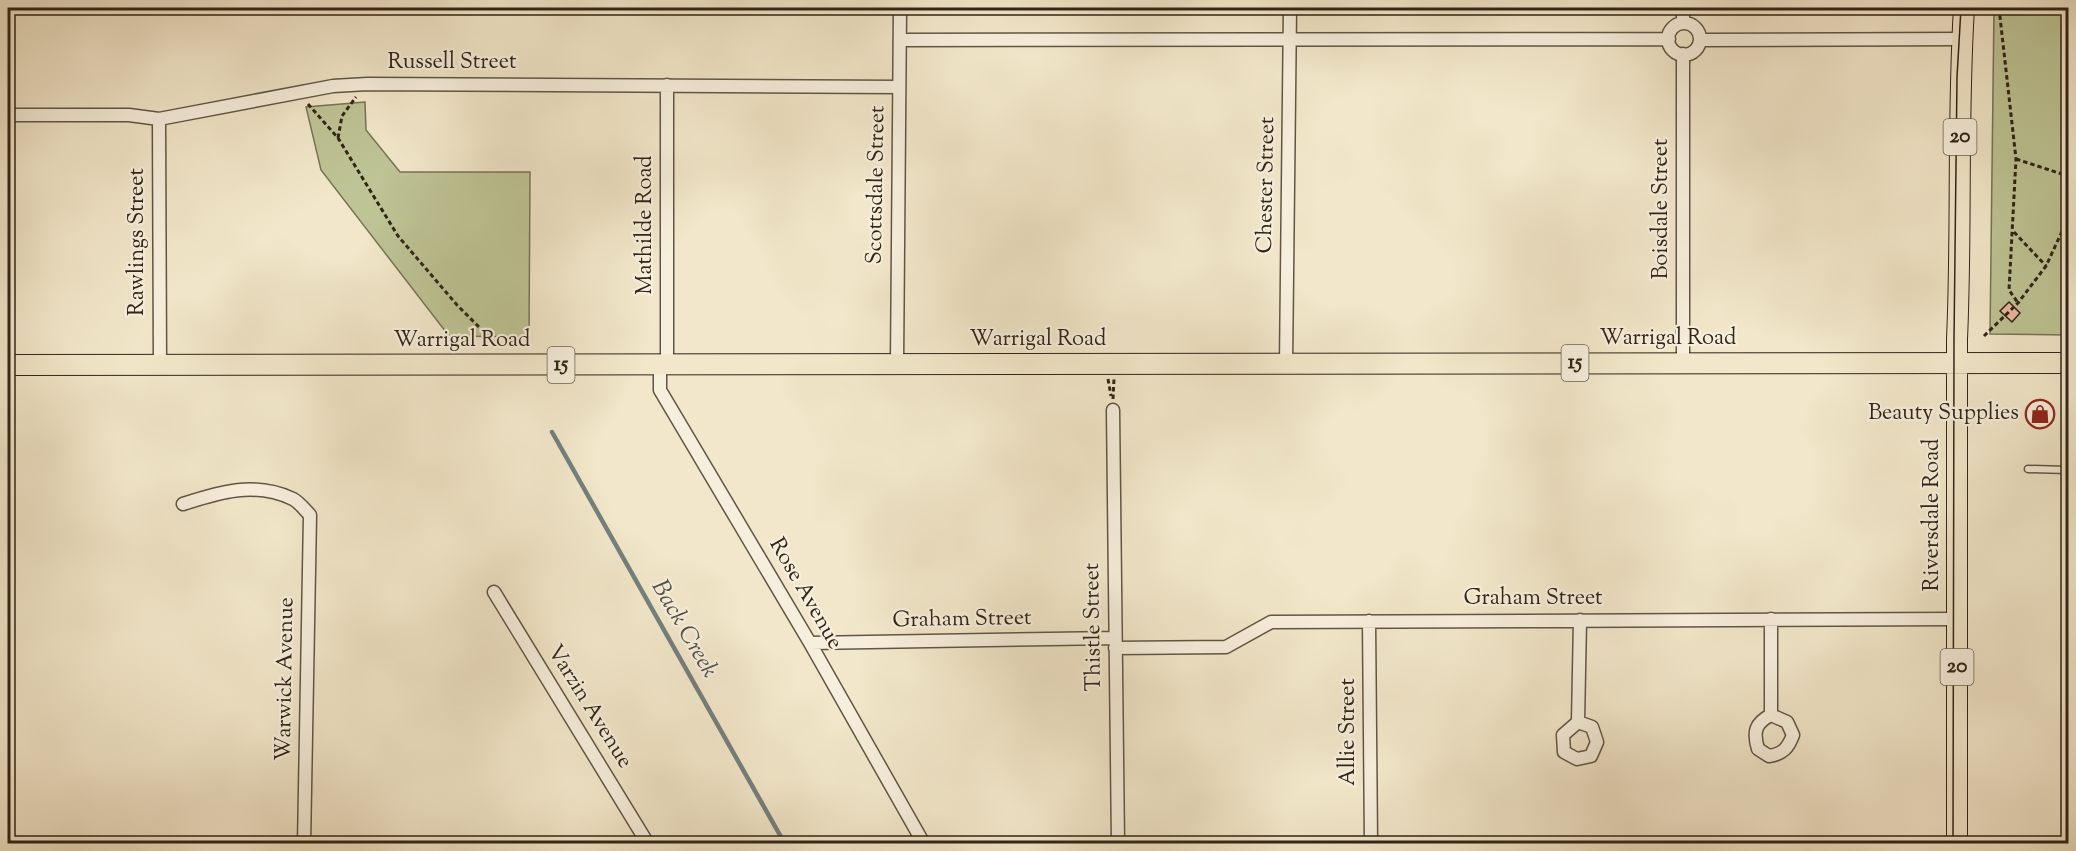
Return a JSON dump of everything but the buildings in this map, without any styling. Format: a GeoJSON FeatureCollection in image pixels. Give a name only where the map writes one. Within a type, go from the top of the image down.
{"type":"FeatureCollection","features":[{"type":"Feature","properties":{"kind":"main road","name":"Riversdale Road"},"geometry":{"type":"LineString","coordinates":[[1957,843],[1957,362],[1960,266],[1960,119],[1964,8]]}},
{"type":"Feature","properties":{"kind":"main road","name":"Warrigal Road"},"geometry":{"type":"LineString","coordinates":[[8,365],[2068,363]]}},
{"type":"Feature","properties":{"kind":"street","name":"Scottsdale Street"},"geometry":{"type":"LineString","coordinates":[[897,364],[900,8]]}},
{"type":"Feature","properties":{"kind":"street","name":"Chester Street"},"geometry":{"type":"LineString","coordinates":[[1286,364],[1290,8]]}},
{"type":"Feature","properties":{"kind":"street"},"geometry":{"type":"LineString","coordinates":[[1683,8],[1683,23]]}},
{"type":"Feature","properties":{"kind":"street"},"geometry":{"type":"LineString","coordinates":[[1683,23],[1694,26],[1700,34],[1699,45],[1693,52],[1683,54],[1673,50],[1669,39],[1674,26],[1683,23]]}},
{"type":"Feature","properties":{"kind":"street"},"geometry":{"type":"LineString","coordinates":[[900,40],[1669,39]]}},
{"type":"Feature","properties":{"kind":"street"},"geometry":{"type":"LineString","coordinates":[[1700,40],[1962,39]]}},
{"type":"Feature","properties":{"kind":"street","name":"Boisdale Street"},"geometry":{"type":"LineString","coordinates":[[1683,54],[1683,363]]}},
{"type":"Feature","properties":{"kind":"street","name":"Russell Street"},"geometry":{"type":"LineString","coordinates":[[8,115],[129,115],[159,119],[333,86],[367,84],[899,87]]}},
{"type":"Feature","properties":{"kind":"street","name":"Mathilde Road"},"geometry":{"type":"LineString","coordinates":[[663,365],[667,85]]}},
{"type":"Feature","properties":{"kind":"street","name":"Rawlings Street"},"geometry":{"type":"LineString","coordinates":[[159,119],[160,366]]}},
{"type":"Feature","properties":{"kind":"street","name":"Rose Avenue"},"geometry":{"type":"LineString","coordinates":[[663,365],[660,390],[810,643],[924,843]]}},
{"type":"Feature","properties":{"kind":"street","name":"Thistle Street"},"geometry":{"type":"LineString","coordinates":[[1113,410],[1118,843]]}},
{"type":"Feature","properties":{"kind":"street","name":"Warwick Avenue"},"geometry":{"type":"LineString","coordinates":[[183,504],[226,491],[261,490],[294,500],[310,515],[304,843]]}},
{"type":"Feature","properties":{"kind":"street","name":"Varzin Avenue"},"geometry":{"type":"LineString","coordinates":[[494,592],[648,843]]}},
{"type":"Feature","properties":{"kind":"street","name":"Graham Street"},"geometry":{"type":"LineString","coordinates":[[810,643],[1115,643],[1226,647],[1271,622],[1957,619]]}},
{"type":"Feature","properties":{"kind":"street"},"geometry":{"type":"LineString","coordinates":[[1578,722],[1580,620]]}},
{"type":"Feature","properties":{"kind":"street"},"geometry":{"type":"LineString","coordinates":[[1771,620],[1771,715]]}},
{"type":"Feature","properties":{"kind":"street","name":"Allie Street"},"geometry":{"type":"LineString","coordinates":[[1369,621],[1371,843]]}},
{"type":"Feature","properties":{"kind":"lane"},"geometry":{"type":"LineString","coordinates":[[2028,469],[2068,470]]}},
{"type":"Feature","properties":{"kind":"path"},"geometry":{"type":"LineString","coordinates":[[1999,8],[2016,159],[2009,290],[2018,303]]}},
{"type":"Feature","properties":{"kind":"path"},"geometry":{"type":"LineString","coordinates":[[338,138],[342,116],[367,84]]}},
{"type":"Feature","properties":{"kind":"path"},"geometry":{"type":"LineString","coordinates":[[299,93],[338,138],[398,236],[457,305],[495,343]]}},
{"type":"Feature","properties":{"kind":"path"},"geometry":{"type":"LineString","coordinates":[[1984,336],[2018,303],[2046,266],[2065,225],[2068,176],[2016,159]]}},
{"type":"Feature","properties":{"kind":"path"},"geometry":{"type":"LineString","coordinates":[[2013,231],[2046,266]]}},
{"type":"Feature","properties":{"kind":"path"},"geometry":{"type":"LineString","coordinates":[[1110,364],[1113,410]]}},
{"type":"Feature","properties":{"kind":"path"},"geometry":{"type":"LineString","coordinates":[[1110,364],[1113,410]]}},
{"type":"Feature","properties":{"kind":"green space"},"geometry":{"type":"Polygon","coordinates":[[[1994,8],[2068,8],[2068,335],[1990,334],[1994,8]]]}},
{"type":"Feature","properties":{"kind":"green space"},"geometry":{"type":"Polygon","coordinates":[[[365,102],[366,130],[400,172],[530,172],[529,337],[449,336],[321,170],[306,107],[365,102]]]}},
{"type":"Feature","properties":{"kind":"waterway","name":"Back Creek"},"geometry":{"type":"LineString","coordinates":[[552,432],[785,844]]}},
{"type":"Feature","properties":{"kind":"tram line"},"geometry":{"type":"LineString","coordinates":[[1953,844],[1954,340],[1957,77],[1961,8]]}},
{"type":"Feature","properties":{"kind":"place","name":"Beauty Supplies"},"geometry":{"type":"Point","coordinates":[2040,414]}}]}
